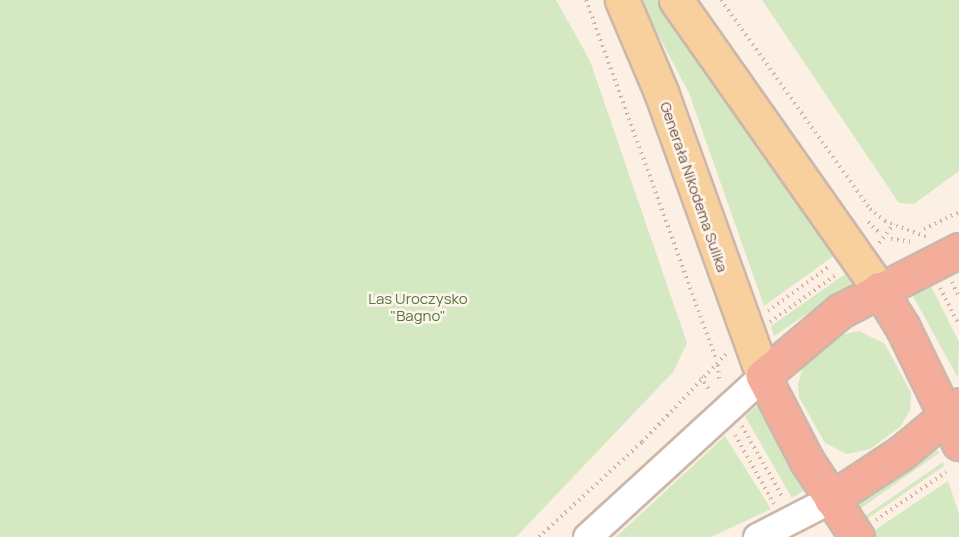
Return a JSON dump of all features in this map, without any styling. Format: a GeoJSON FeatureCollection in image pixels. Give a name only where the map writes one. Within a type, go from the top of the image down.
{"type":"FeatureCollection","features":[{"type":"Feature","properties":{"kind":"highway"},"geometry":{"type":"LineString","coordinates":[[862,532],[831,499],[791,434],[763,376],[840,311],[879,289],[946,257]]}},
{"type":"Feature","properties":{"kind":"highway"},"geometry":{"type":"LineString","coordinates":[[831,499],[953,434],[879,289]]}},
{"type":"Feature","properties":{"kind":"main road","name":"Generała Nikodema Sulika"},"geometry":{"type":"LineString","coordinates":[[622,0],[661,92],[763,376]]}},
{"type":"Feature","properties":{"kind":"main road"},"geometry":{"type":"LineString","coordinates":[[675,0],[879,289]]}},
{"type":"Feature","properties":{"kind":"street"},"geometry":{"type":"LineString","coordinates":[[587,537],[763,376]]}},
{"type":"Feature","properties":{"kind":"street"},"geometry":{"type":"LineString","coordinates":[[757,537],[831,499]]}},
{"type":"Feature","properties":{"kind":"path"},"geometry":{"type":"LineString","coordinates":[[586,0],[715,357]]}},
{"type":"Feature","properties":{"kind":"path"},"geometry":{"type":"LineString","coordinates":[[721,0],[870,209],[894,224],[922,233],[946,257],[959,297]]}},
{"type":"Feature","properties":{"kind":"path"},"geometry":{"type":"LineString","coordinates":[[924,229],[959,212]]}},
{"type":"Feature","properties":{"kind":"path"},"geometry":{"type":"LineString","coordinates":[[878,244],[894,224]]}},
{"type":"Feature","properties":{"kind":"path"},"geometry":{"type":"LineString","coordinates":[[891,239],[917,242]]}},
{"type":"Feature","properties":{"kind":"path"},"geometry":{"type":"LineString","coordinates":[[764,314],[834,263]]}},
{"type":"Feature","properties":{"kind":"path"},"geometry":{"type":"LineString","coordinates":[[768,324],[840,272]]}},
{"type":"Feature","properties":{"kind":"path"},"geometry":{"type":"LineString","coordinates":[[937,282],[959,325]]}},
{"type":"Feature","properties":{"kind":"path"},"geometry":{"type":"LineString","coordinates":[[712,344],[719,342]]}},
{"type":"Feature","properties":{"kind":"path"},"geometry":{"type":"LineString","coordinates":[[539,537],[642,442],[701,377],[728,352]]}},
{"type":"Feature","properties":{"kind":"path"},"geometry":{"type":"LineString","coordinates":[[718,365],[721,387]]}},
{"type":"Feature","properties":{"kind":"path"},"geometry":{"type":"LineString","coordinates":[[701,377],[714,396]]}},
{"type":"Feature","properties":{"kind":"path"},"geometry":{"type":"LineString","coordinates":[[738,419],[786,504]]}},
{"type":"Feature","properties":{"kind":"path"},"geometry":{"type":"LineString","coordinates":[[730,427],[777,509]]}},
{"type":"Feature","properties":{"kind":"path"},"geometry":{"type":"LineString","coordinates":[[862,532],[953,434]]}},
{"type":"Feature","properties":{"kind":"green space","name":"Las Uroczysko \"Bagno\""},"geometry":{"type":"Polygon","coordinates":[[[0,0],[556,0],[590,61],[687,343],[673,372],[516,537],[0,537],[0,0]]]}},
{"type":"Feature","properties":{"kind":"green space"},"geometry":{"type":"Polygon","coordinates":[[[640,0],[659,0],[839,252],[764,306],[689,93],[640,0]]]}},
{"type":"Feature","properties":{"kind":"green space"},"geometry":{"type":"Polygon","coordinates":[[[762,0],[959,0],[959,171],[914,204],[899,203],[762,0]]]}},
{"type":"Feature","properties":{"kind":"green space"},"geometry":{"type":"Polygon","coordinates":[[[851,270],[857,280],[774,336],[771,326],[851,270]]]}},
{"type":"Feature","properties":{"kind":"green space"},"geometry":{"type":"Polygon","coordinates":[[[931,286],[959,342],[958,378],[912,294],[931,286]]]}},
{"type":"Feature","properties":{"kind":"green space"},"geometry":{"type":"Polygon","coordinates":[[[859,331],[885,344],[911,393],[910,410],[900,427],[870,449],[847,454],[825,443],[799,397],[798,385],[804,362],[844,334],[859,331]]]}},
{"type":"Feature","properties":{"kind":"green space"},"geometry":{"type":"Polygon","coordinates":[[[759,404],[808,488],[792,498],[745,416],[759,404]]]}},
{"type":"Feature","properties":{"kind":"green space"},"geometry":{"type":"Polygon","coordinates":[[[725,436],[771,509],[711,537],[616,537],[725,436]]]}},
{"type":"Feature","properties":{"kind":"green space"},"geometry":{"type":"Polygon","coordinates":[[[937,450],[939,453],[857,511],[854,506],[937,450]]]}},
{"type":"Feature","properties":{"kind":"green space"},"geometry":{"type":"Polygon","coordinates":[[[943,462],[944,466],[864,521],[862,518],[943,462]]]}},
{"type":"Feature","properties":{"kind":"green space"},"geometry":{"type":"Polygon","coordinates":[[[948,481],[959,514],[959,537],[875,537],[872,532],[948,481]]]}}]}
